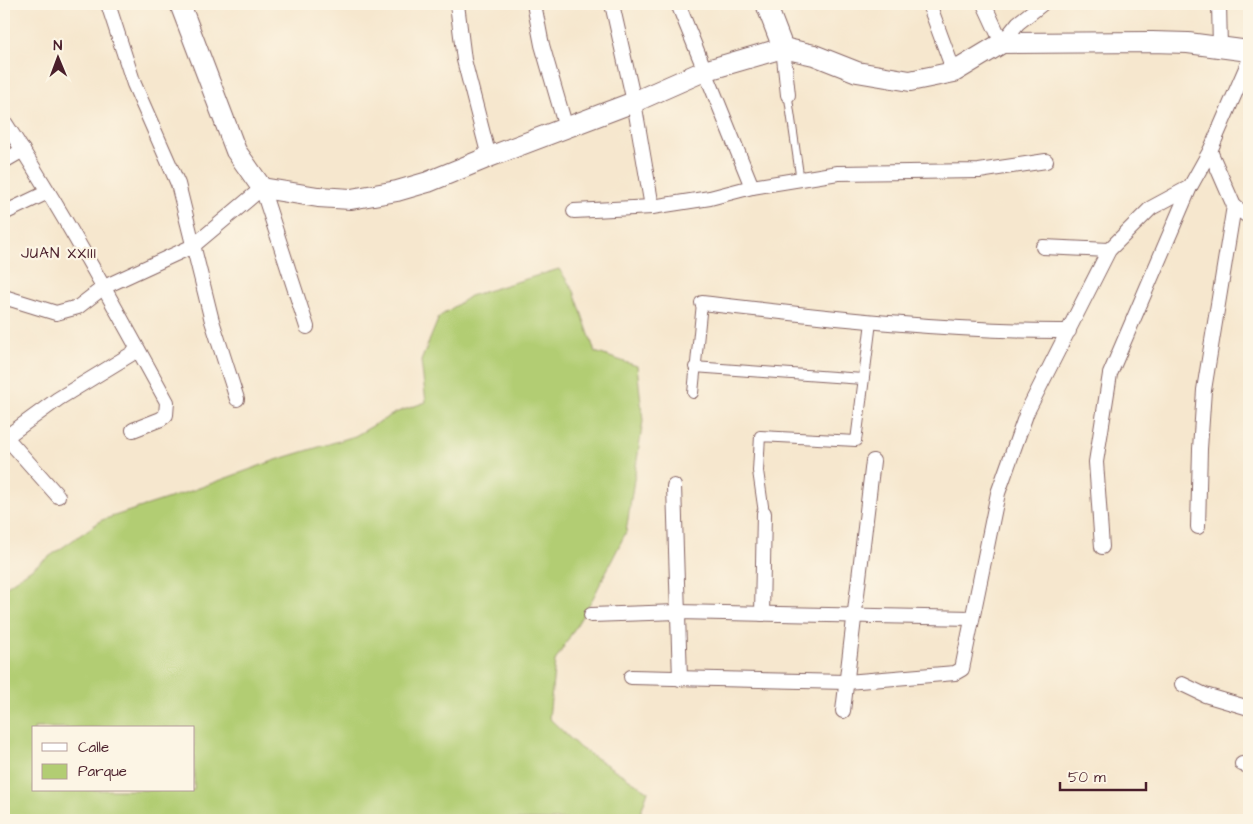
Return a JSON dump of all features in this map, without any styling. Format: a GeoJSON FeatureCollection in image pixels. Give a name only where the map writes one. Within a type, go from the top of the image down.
{"type":"FeatureCollection","features":[{"type":"Feature","properties":{"kind":"main road"},"geometry":{"type":"LineString","coordinates":[[180,4],[236,151],[262,188],[318,197],[351,199],[397,191],[428,182],[634,102],[704,71],[783,48],[814,55],[858,72],[910,81],[954,72],[1002,43],[1152,42],[1249,50]]}},
{"type":"Feature","properties":{"kind":"main road"},"geometry":{"type":"LineString","coordinates":[[766,4],[783,48]]}},
{"type":"Feature","properties":{"kind":"street"},"geometry":{"type":"LineString","coordinates":[[108,4],[134,84],[178,184],[212,321],[237,400]]}},
{"type":"Feature","properties":{"kind":"street"},"geometry":{"type":"LineString","coordinates":[[457,4],[464,60],[489,157]]}},
{"type":"Feature","properties":{"kind":"street"},"geometry":{"type":"LineString","coordinates":[[534,4],[542,45],[566,128]]}},
{"type":"Feature","properties":{"kind":"street"},"geometry":{"type":"LineString","coordinates":[[612,4],[634,102],[652,207]]}},
{"type":"Feature","properties":{"kind":"street"},"geometry":{"type":"LineString","coordinates":[[678,4],[752,188]]}},
{"type":"Feature","properties":{"kind":"street"},"geometry":{"type":"LineString","coordinates":[[930,4],[954,72]]}},
{"type":"Feature","properties":{"kind":"street"},"geometry":{"type":"LineString","coordinates":[[984,4],[1002,43],[1018,22],[1042,4]]}},
{"type":"Feature","properties":{"kind":"street"},"geometry":{"type":"LineString","coordinates":[[1219,4],[1220,47]]}},
{"type":"Feature","properties":{"kind":"street"},"geometry":{"type":"LineString","coordinates":[[783,48],[788,95]]}},
{"type":"Feature","properties":{"kind":"street"},"geometry":{"type":"LineString","coordinates":[[1102,546],[1096,462],[1110,374],[1190,187],[1210,151],[1249,61]]}},
{"type":"Feature","properties":{"kind":"street"},"geometry":{"type":"LineString","coordinates":[[4,121],[104,287],[167,402],[168,410],[166,415],[161,419],[133,430]]}},
{"type":"Feature","properties":{"kind":"street"},"geometry":{"type":"LineString","coordinates":[[4,161],[23,150]]}},
{"type":"Feature","properties":{"kind":"street"},"geometry":{"type":"LineString","coordinates":[[1210,151],[1234,206],[1249,217]]}},
{"type":"Feature","properties":{"kind":"street"},"geometry":{"type":"LineString","coordinates":[[574,211],[652,207],[710,198],[800,178],[838,173],[979,171],[1046,161]]}},
{"type":"Feature","properties":{"kind":"street"},"geometry":{"type":"LineString","coordinates":[[631,677],[847,682],[959,672],[962,669],[998,492],[1027,412],[1109,250],[1152,208],[1190,187]]}},
{"type":"Feature","properties":{"kind":"street"},"geometry":{"type":"LineString","coordinates":[[4,298],[56,313],[78,307],[104,287],[194,246],[262,188],[307,327]]}},
{"type":"Feature","properties":{"kind":"street"},"geometry":{"type":"LineString","coordinates":[[4,213],[48,192]]}},
{"type":"Feature","properties":{"kind":"street"},"geometry":{"type":"LineString","coordinates":[[1198,527],[1204,390],[1234,206]]}},
{"type":"Feature","properties":{"kind":"street"},"geometry":{"type":"LineString","coordinates":[[1043,247],[1109,250]]}},
{"type":"Feature","properties":{"kind":"street"},"geometry":{"type":"LineString","coordinates":[[693,393],[694,367],[702,303],[871,322],[1005,331],[1069,331]]}},
{"type":"Feature","properties":{"kind":"street"},"geometry":{"type":"LineString","coordinates":[[762,614],[764,513],[758,471],[760,436],[856,441],[871,322]]}},
{"type":"Feature","properties":{"kind":"street"},"geometry":{"type":"LineString","coordinates":[[58,496],[5,436],[58,399],[138,350]]}},
{"type":"Feature","properties":{"kind":"street"},"geometry":{"type":"LineString","coordinates":[[694,367],[863,379]]}},
{"type":"Feature","properties":{"kind":"street"},"geometry":{"type":"LineString","coordinates":[[843,711],[873,461]]}},
{"type":"Feature","properties":{"kind":"street"},"geometry":{"type":"LineString","coordinates":[[674,486],[680,679]]}},
{"type":"Feature","properties":{"kind":"street"},"geometry":{"type":"LineString","coordinates":[[591,614],[678,612],[972,618]]}},
{"type":"Feature","properties":{"kind":"street"},"geometry":{"type":"LineString","coordinates":[[1182,684],[1205,695],[1249,708]]}},
{"type":"Feature","properties":{"kind":"lane"},"geometry":{"type":"LineString","coordinates":[[788,95],[800,178]]}},
{"type":"Feature","properties":{"kind":"green space"},"geometry":{"type":"Polygon","coordinates":[[[559,269],[574,291],[595,352],[637,366],[643,421],[626,532],[593,598],[555,661],[549,718],[580,748],[648,791],[638,820],[4,820],[4,588],[102,520],[188,492],[273,461],[355,436],[395,413],[426,402],[421,361],[439,317],[470,296],[559,269]]]}},
{"type":"Feature","properties":{"kind":"district","name":"JUAN XXIII"},"geometry":{"type":"Point","coordinates":[59,253]}}]}
